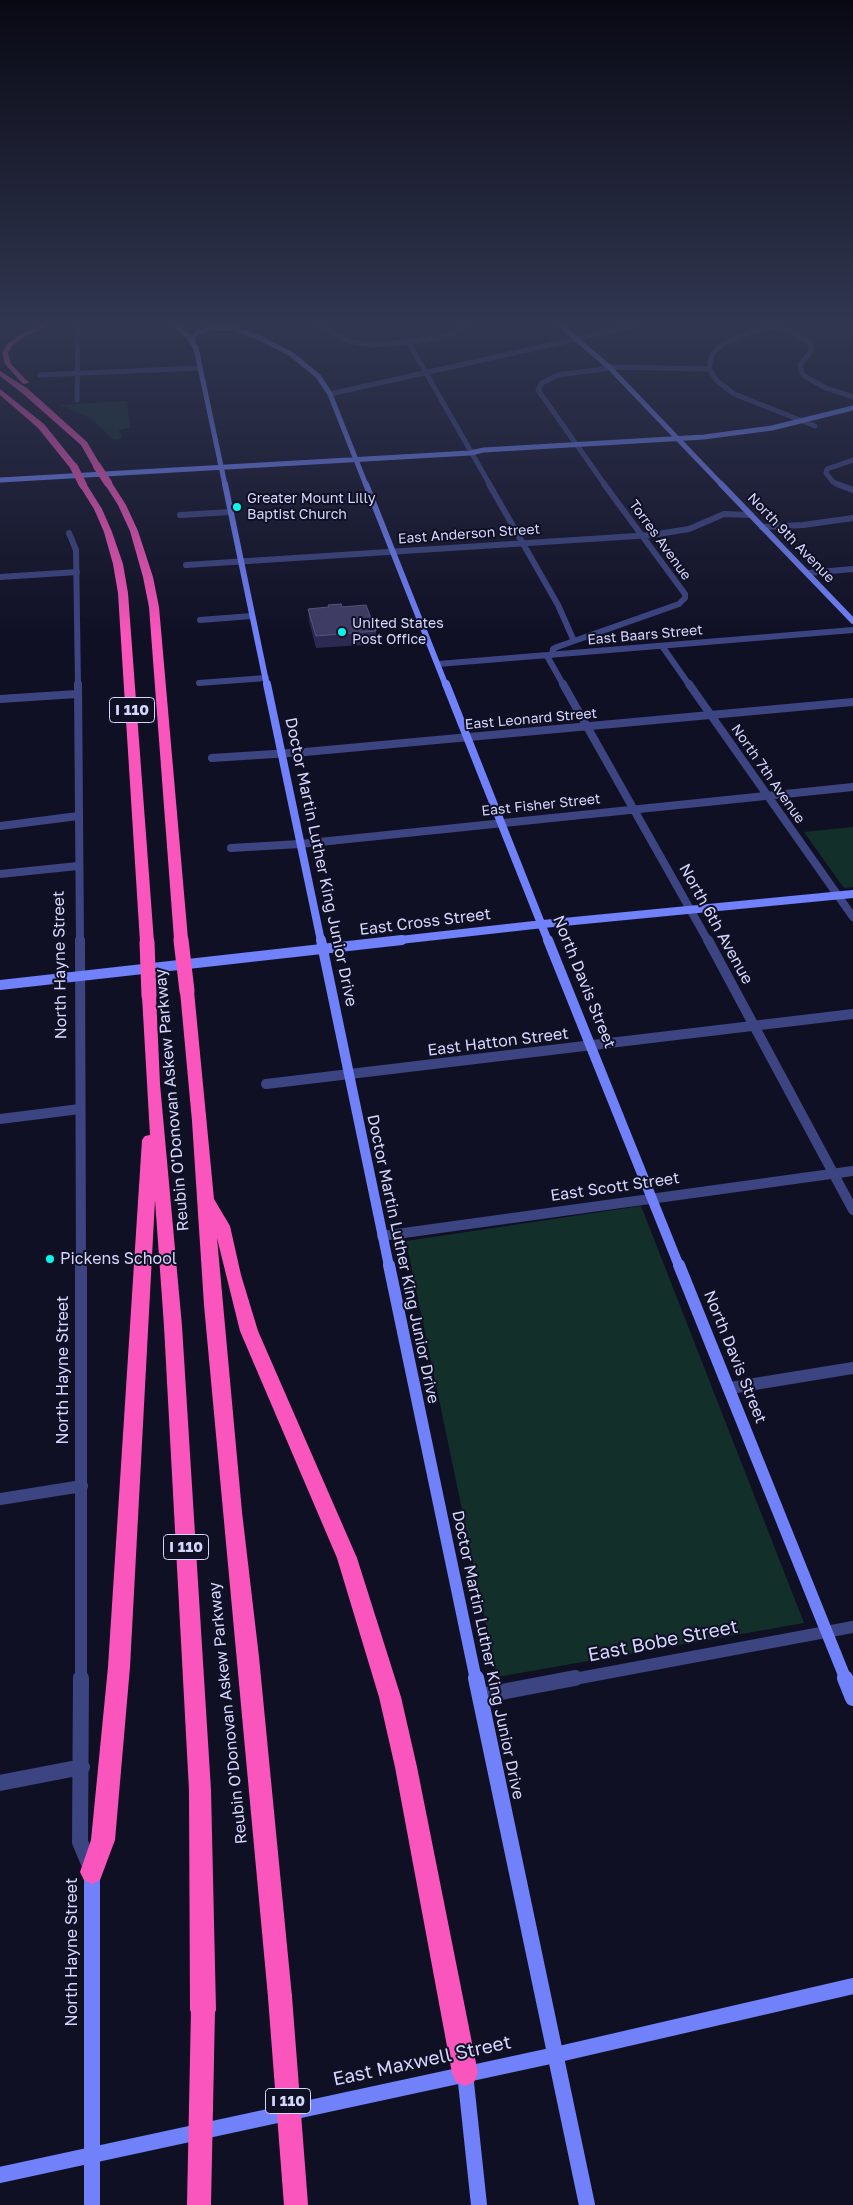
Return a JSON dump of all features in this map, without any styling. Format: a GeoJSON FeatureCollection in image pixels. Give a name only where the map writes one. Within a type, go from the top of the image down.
{"type":"FeatureCollection","features":[{"type":"Feature","properties":{"kind":"highway"},"geometry":{"type":"LineString","coordinates":[[38,429],[54,442]]}},
{"type":"Feature","properties":{"kind":"highway","name":"Reubin O'Donovan Askew Parkway"},"geometry":{"type":"LineString","coordinates":[[43,429],[74,467],[98,510],[108,532],[118,564],[123,593],[147,942],[153,1084],[173,1326],[200,1780],[202,2010],[200,2205]]}},
{"type":"Feature","properties":{"kind":"highway","name":"Reubin O'Donovan Askew Parkway"},"geometry":{"type":"LineString","coordinates":[[67,429],[84,444],[122,505],[134,531],[148,577],[154,607],[181,939],[200,1121],[232,1512],[248,1657],[280,1997],[296,2205]]}},
{"type":"Feature","properties":{"kind":"highway"},"geometry":{"type":"LineString","coordinates":[[92,1872],[103,1840],[119,1667],[153,1084]]}},
{"type":"Feature","properties":{"kind":"highway"},"geometry":{"type":"LineString","coordinates":[[205,1199],[222,1226],[233,1275],[249,1331],[347,1558],[390,1696],[406,1767],[465,2073]]}},
{"type":"Feature","properties":{"kind":"main road","name":"Doctor Martin Luther King Junior Drive"},"geometry":{"type":"LineString","coordinates":[[213,429],[587,2205]]}},
{"type":"Feature","properties":{"kind":"main road","name":"North Davis Street"},"geometry":{"type":"LineString","coordinates":[[344,429],[853,1698]]}},
{"type":"Feature","properties":{"kind":"main road","name":"North 9th Avenue"},"geometry":{"type":"LineString","coordinates":[[669,429],[853,620]]}},
{"type":"Feature","properties":{"kind":"main road"},"geometry":{"type":"LineString","coordinates":[[682,442],[763,429]]}},
{"type":"Feature","properties":{"kind":"main road"},"geometry":{"type":"LineString","coordinates":[[0,480],[470,454],[484,456],[781,433]]}},
{"type":"Feature","properties":{"kind":"main road","name":"East Cross Street"},"geometry":{"type":"LineString","coordinates":[[0,985],[542,924],[853,894]]}},
{"type":"Feature","properties":{"kind":"main road","name":"North Hayne Street"},"geometry":{"type":"LineString","coordinates":[[92,1872],[92,2205]]}},
{"type":"Feature","properties":{"kind":"main road","name":"East Maxwell Street"},"geometry":{"type":"LineString","coordinates":[[0,2175],[555,2055],[853,1986]]}},
{"type":"Feature","properties":{"kind":"main road"},"geometry":{"type":"LineString","coordinates":[[465,2073],[479,2205]]}},
{"type":"Feature","properties":{"kind":"street"},"geometry":{"type":"LineString","coordinates":[[456,429],[558,605],[574,641],[553,649],[549,656]]}},
{"type":"Feature","properties":{"kind":"street","name":"Torres Avenue"},"geometry":{"type":"LineString","coordinates":[[563,429],[684,594],[683,602],[574,641]]}},
{"type":"Feature","properties":{"kind":"street"},"geometry":{"type":"LineString","coordinates":[[853,460],[835,465],[827,469],[826,473],[833,482],[853,490]]}},
{"type":"Feature","properties":{"kind":"street"},"geometry":{"type":"LineString","coordinates":[[180,516],[231,512]]}},
{"type":"Feature","properties":{"kind":"street","name":"East Anderson Street"},"geometry":{"type":"LineString","coordinates":[[186,565],[640,536],[690,529],[724,514],[751,515]]}},
{"type":"Feature","properties":{"kind":"street"},"geometry":{"type":"LineString","coordinates":[[762,527],[803,525],[853,518]]}},
{"type":"Feature","properties":{"kind":"street","name":"North Hayne Street"},"geometry":{"type":"LineString","coordinates":[[70,533],[76,550],[82,1486],[82,1767],[80,1842],[92,1872]]}},
{"type":"Feature","properties":{"kind":"street"},"geometry":{"type":"LineString","coordinates":[[808,573],[853,569]]}},
{"type":"Feature","properties":{"kind":"street"},"geometry":{"type":"LineString","coordinates":[[0,577],[76,572]]}},
{"type":"Feature","properties":{"kind":"street"},"geometry":{"type":"LineString","coordinates":[[200,620],[252,616]]}},
{"type":"Feature","properties":{"kind":"street","name":"East Baars Street"},"geometry":{"type":"LineString","coordinates":[[438,664],[853,630]]}},
{"type":"Feature","properties":{"kind":"street","name":"North 7th Avenue"},"geometry":{"type":"LineString","coordinates":[[662,646],[853,917]]}},
{"type":"Feature","properties":{"kind":"street","name":"North 6th Avenue"},"geometry":{"type":"LineString","coordinates":[[549,656],[586,726],[691,909],[853,1210]]}},
{"type":"Feature","properties":{"kind":"street"},"geometry":{"type":"LineString","coordinates":[[199,683],[266,678]]}},
{"type":"Feature","properties":{"kind":"street"},"geometry":{"type":"LineString","coordinates":[[0,699],[77,694]]}},
{"type":"Feature","properties":{"kind":"street","name":"East Leonard Street"},"geometry":{"type":"LineString","coordinates":[[212,758],[853,702]]}},
{"type":"Feature","properties":{"kind":"street","name":"East Fisher Street"},"geometry":{"type":"LineString","coordinates":[[231,848],[300,844],[853,787]]}},
{"type":"Feature","properties":{"kind":"street"},"geometry":{"type":"LineString","coordinates":[[0,826],[78,816]]}},
{"type":"Feature","properties":{"kind":"street"},"geometry":{"type":"LineString","coordinates":[[0,874],[78,866]]}},
{"type":"Feature","properties":{"kind":"street","name":"East Hatton Street"},"geometry":{"type":"LineString","coordinates":[[266,1084],[853,1014]]}},
{"type":"Feature","properties":{"kind":"street"},"geometry":{"type":"LineString","coordinates":[[0,1118],[80,1108]]}},
{"type":"Feature","properties":{"kind":"street","name":"East Scott Street"},"geometry":{"type":"LineString","coordinates":[[382,1236],[853,1171]]}},
{"type":"Feature","properties":{"kind":"street"},"geometry":{"type":"LineString","coordinates":[[730,1388],[853,1368]]}},
{"type":"Feature","properties":{"kind":"street"},"geometry":{"type":"LineString","coordinates":[[0,1499],[82,1486]]}},
{"type":"Feature","properties":{"kind":"street","name":"East Bobe Street"},"geometry":{"type":"LineString","coordinates":[[480,1696],[853,1627]]}},
{"type":"Feature","properties":{"kind":"street"},"geometry":{"type":"LineString","coordinates":[[0,1783],[82,1767]]}},
{"type":"Feature","properties":{"kind":"green space"},"geometry":{"type":"Polygon","coordinates":[[[102,429],[125,429],[119,430],[122,438],[114,440],[102,429]]]}},
{"type":"Feature","properties":{"kind":"green space"},"geometry":{"type":"Polygon","coordinates":[[[853,827],[853,887],[844,888],[804,832],[853,827]]]}},
{"type":"Feature","properties":{"kind":"green space"},"geometry":{"type":"Polygon","coordinates":[[[641,1206],[804,1623],[497,1677],[406,1241],[641,1206]]]}},
{"type":"Feature","properties":{"kind":"building"},"geometry":{"type":"Polygon","coordinates":[[[341,604],[342,607],[366,605],[376,631],[316,636],[308,609],[341,604]]]}},
{"type":"Feature","properties":{"kind":"place","name":"Greater Mount Lilly Baptist Church"},"geometry":{"type":"Point","coordinates":[237,507]}},
{"type":"Feature","properties":{"kind":"place","name":"United States Post Office"},"geometry":{"type":"Point","coordinates":[342,632]}},
{"type":"Feature","properties":{"kind":"place","name":"Pickens School"},"geometry":{"type":"Point","coordinates":[50,1259]}}]}
